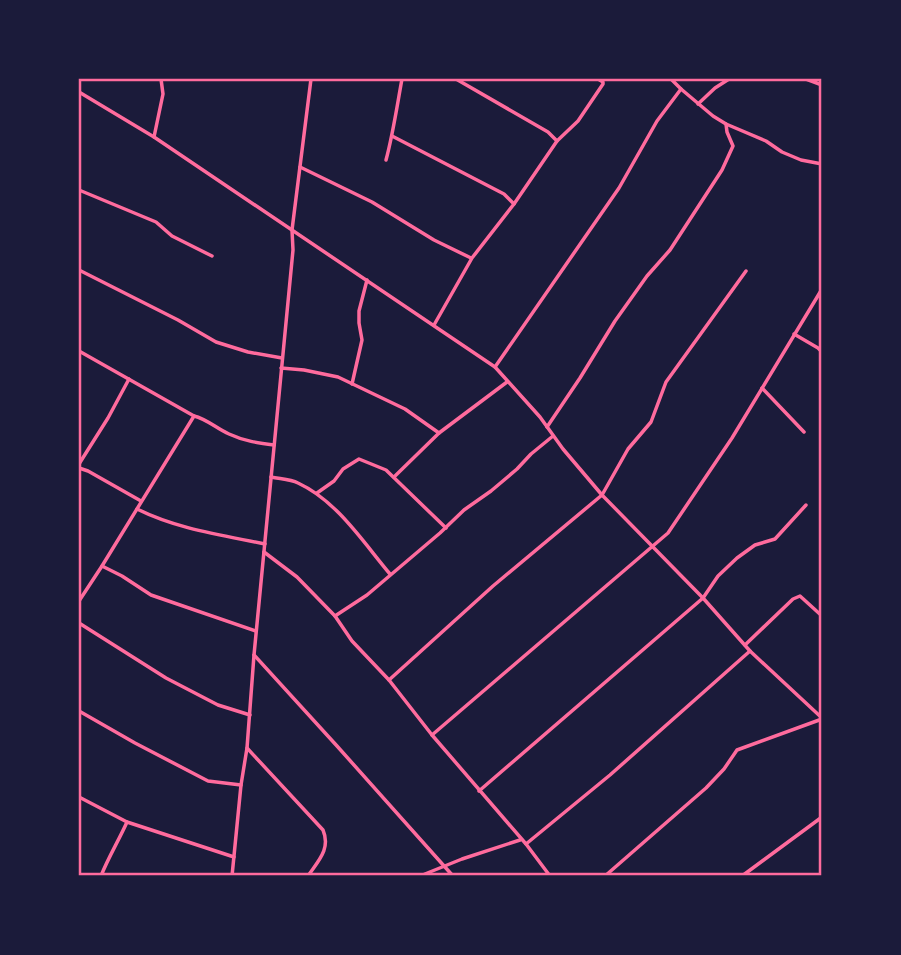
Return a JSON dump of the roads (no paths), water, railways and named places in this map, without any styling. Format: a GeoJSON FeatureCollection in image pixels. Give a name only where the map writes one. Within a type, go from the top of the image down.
{"type":"FeatureCollection","features":[{"type":"Feature","properties":{"kind":"street"},"geometry":{"type":"LineString","coordinates":[[154,137],[163,94],[161,79]]}},
{"type":"Feature","properties":{"kind":"street"},"geometry":{"type":"LineString","coordinates":[[232,876],[247,748],[293,250],[292,230],[311,79]]}},
{"type":"Feature","properties":{"kind":"street"},"geometry":{"type":"LineString","coordinates":[[386,160],[402,79]]}},
{"type":"Feature","properties":{"kind":"street"},"geometry":{"type":"LineString","coordinates":[[456,79],[548,132],[557,141]]}},
{"type":"Feature","properties":{"kind":"street"},"geometry":{"type":"LineString","coordinates":[[434,325],[472,258],[514,204],[557,141],[578,121],[603,84],[598,79]]}},
{"type":"Feature","properties":{"kind":"street"},"geometry":{"type":"LineString","coordinates":[[671,79],[698,104],[726,124],[801,160],[822,164]]}},
{"type":"Feature","properties":{"kind":"street"},"geometry":{"type":"LineString","coordinates":[[698,104],[729,79]]}},
{"type":"Feature","properties":{"kind":"street"},"geometry":{"type":"LineString","coordinates":[[806,79],[822,85]]}},
{"type":"Feature","properties":{"kind":"street"},"geometry":{"type":"LineString","coordinates":[[495,368],[619,188],[657,121],[681,89]]}},
{"type":"Feature","properties":{"kind":"street"},"geometry":{"type":"LineString","coordinates":[[79,92],[154,137],[495,368],[540,417],[602,495],[703,598],[750,651],[822,719],[737,750],[706,788],[605,876]]}},
{"type":"Feature","properties":{"kind":"street"},"geometry":{"type":"LineString","coordinates":[[547,427],[615,321],[647,276],[670,250],[722,170],[733,146],[726,124]]}},
{"type":"Feature","properties":{"kind":"street"},"geometry":{"type":"LineString","coordinates":[[392,136],[503,194],[514,204]]}},
{"type":"Feature","properties":{"kind":"street"},"geometry":{"type":"LineString","coordinates":[[300,167],[372,202],[434,240],[472,258]]}},
{"type":"Feature","properties":{"kind":"street"},"geometry":{"type":"LineString","coordinates":[[79,190],[156,222],[172,236],[212,256]]}},
{"type":"Feature","properties":{"kind":"street"},"geometry":{"type":"LineString","coordinates":[[79,270],[216,342],[248,352],[282,358]]}},
{"type":"Feature","properties":{"kind":"street"},"geometry":{"type":"LineString","coordinates":[[389,680],[493,586],[602,495],[628,449],[651,422],[666,382],[746,271]]}},
{"type":"Feature","properties":{"kind":"street"},"geometry":{"type":"LineString","coordinates":[[352,384],[362,341],[359,311],[367,280]]}},
{"type":"Feature","properties":{"kind":"street"},"geometry":{"type":"LineString","coordinates":[[432,735],[668,534],[732,438],[822,289]]}},
{"type":"Feature","properties":{"kind":"street"},"geometry":{"type":"LineString","coordinates":[[793,334],[822,352]]}},
{"type":"Feature","properties":{"kind":"street"},"geometry":{"type":"LineString","coordinates":[[79,351],[226,433],[244,440],[274,445]]}},
{"type":"Feature","properties":{"kind":"street"},"geometry":{"type":"LineString","coordinates":[[281,368],[338,377],[405,409],[439,433]]}},
{"type":"Feature","properties":{"kind":"street"},"geometry":{"type":"LineString","coordinates":[[129,379],[79,466],[141,501]]}},
{"type":"Feature","properties":{"kind":"street"},"geometry":{"type":"LineString","coordinates":[[394,477],[439,433],[507,382]]}},
{"type":"Feature","properties":{"kind":"street"},"geometry":{"type":"LineString","coordinates":[[762,388],[804,432]]}},
{"type":"Feature","properties":{"kind":"street"},"geometry":{"type":"LineString","coordinates":[[79,601],[194,416]]}},
{"type":"Feature","properties":{"kind":"street"},"geometry":{"type":"LineString","coordinates":[[335,616],[367,595],[553,436]]}},
{"type":"Feature","properties":{"kind":"street"},"geometry":{"type":"LineString","coordinates":[[317,494],[334,481],[343,468],[359,458],[386,470],[446,528]]}},
{"type":"Feature","properties":{"kind":"street"},"geometry":{"type":"LineString","coordinates":[[271,477],[295,481],[317,494],[340,513],[391,575]]}},
{"type":"Feature","properties":{"kind":"street"},"geometry":{"type":"LineString","coordinates":[[479,791],[703,598],[718,576],[737,558],[755,545],[775,538],[806,505]]}},
{"type":"Feature","properties":{"kind":"street"},"geometry":{"type":"LineString","coordinates":[[137,509],[183,528],[265,544]]}},
{"type":"Feature","properties":{"kind":"street"},"geometry":{"type":"LineString","coordinates":[[264,552],[297,577],[335,616],[352,642],[389,680],[550,876]]}},
{"type":"Feature","properties":{"kind":"street"},"geometry":{"type":"LineString","coordinates":[[102,566],[151,595],[256,631]]}},
{"type":"Feature","properties":{"kind":"street"},"geometry":{"type":"LineString","coordinates":[[745,645],[793,599],[800,596],[822,616]]}},
{"type":"Feature","properties":{"kind":"street"},"geometry":{"type":"LineString","coordinates":[[79,622],[166,677],[218,705],[250,715]]}},
{"type":"Feature","properties":{"kind":"street"},"geometry":{"type":"LineString","coordinates":[[526,844],[610,775],[750,651]]}},
{"type":"Feature","properties":{"kind":"street"},"geometry":{"type":"LineString","coordinates":[[254,655],[453,876]]}},
{"type":"Feature","properties":{"kind":"street"},"geometry":{"type":"LineString","coordinates":[[79,711],[208,781],[241,785]]}},
{"type":"Feature","properties":{"kind":"street"},"geometry":{"type":"LineString","coordinates":[[247,748],[323,830],[327,845],[325,852],[308,876]]}},
{"type":"Feature","properties":{"kind":"street"},"geometry":{"type":"LineString","coordinates":[[79,797],[127,822],[234,857]]}},
{"type":"Feature","properties":{"kind":"street"},"geometry":{"type":"LineString","coordinates":[[742,876],[822,817]]}},
{"type":"Feature","properties":{"kind":"street"},"geometry":{"type":"LineString","coordinates":[[102,876],[127,822]]}},
{"type":"Feature","properties":{"kind":"street"},"geometry":{"type":"LineString","coordinates":[[420,876],[521,839]]}}]}
